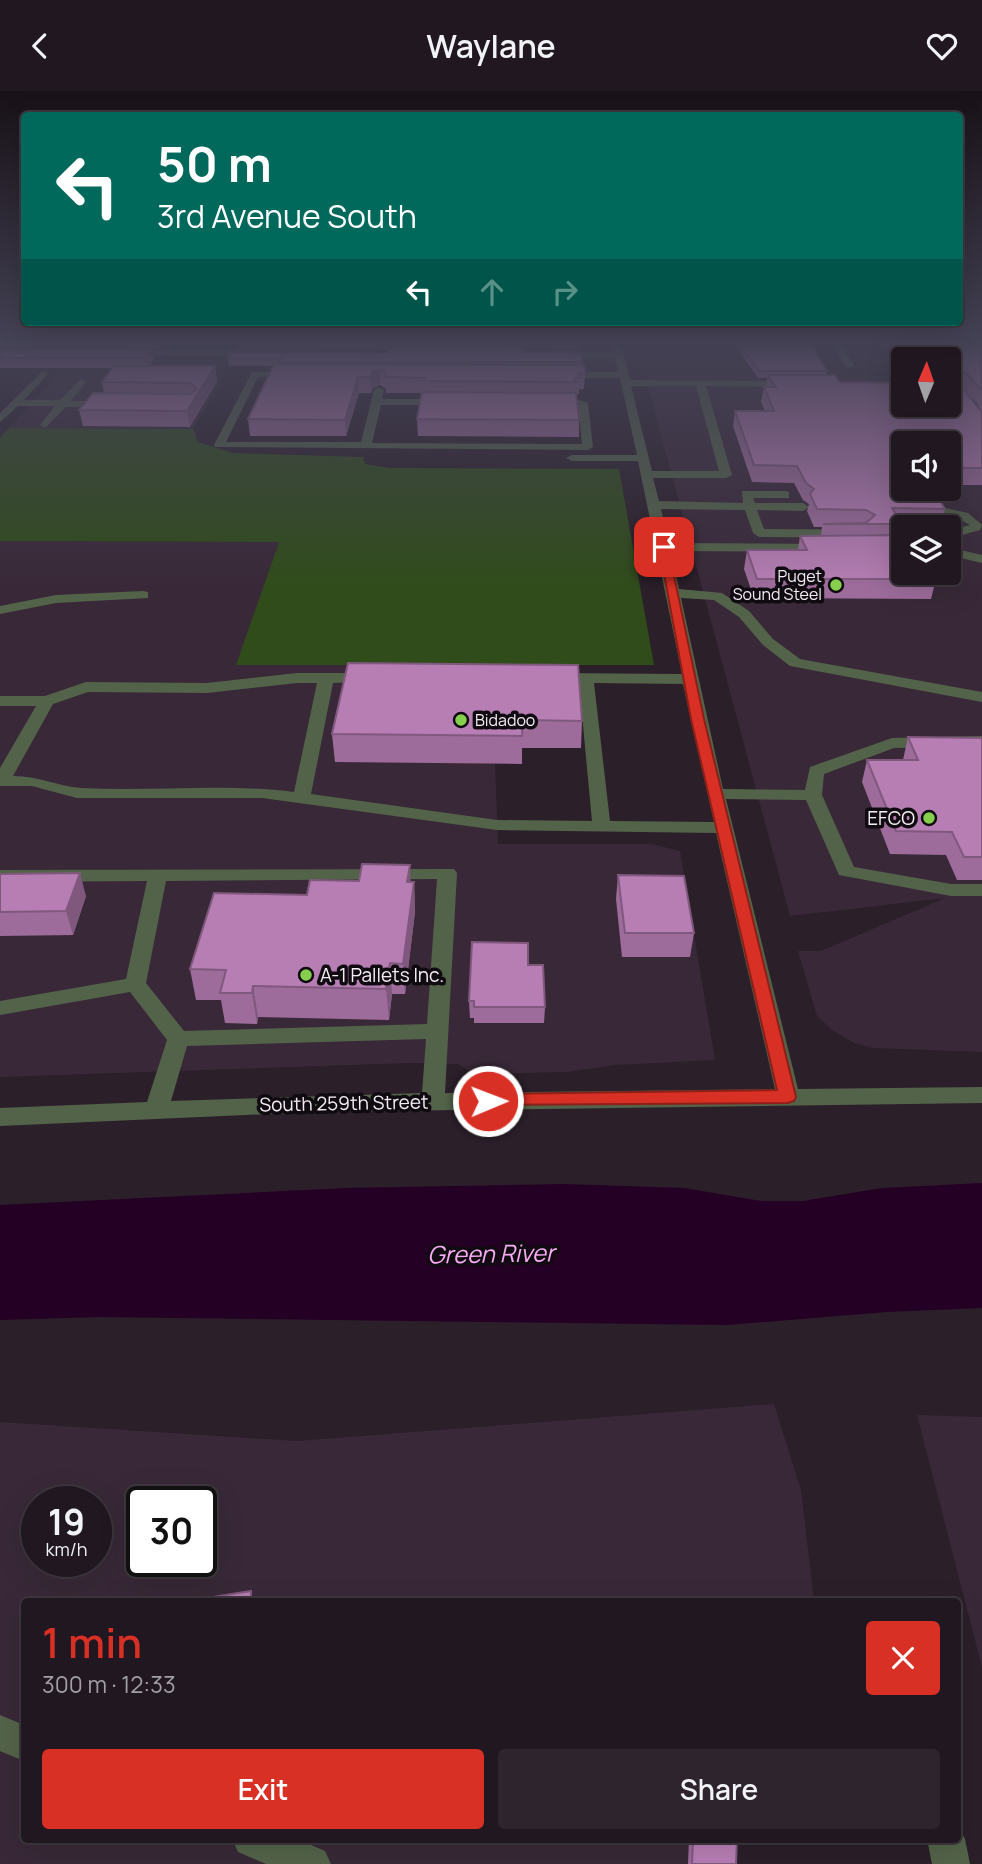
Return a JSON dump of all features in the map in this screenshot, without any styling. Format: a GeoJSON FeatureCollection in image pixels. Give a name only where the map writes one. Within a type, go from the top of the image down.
{"type":"FeatureCollection","features":[{"type":"Feature","properties":{"kind":"street"},"geometry":{"type":"LineString","coordinates":[[230,424],[219,445],[442,446],[441,457],[589,452],[645,466],[726,475],[711,424]]}},
{"type":"Feature","properties":{"kind":"street"},"geometry":{"type":"LineString","coordinates":[[366,446],[371,424]]}},
{"type":"Feature","properties":{"kind":"street"},"geometry":{"type":"LineString","coordinates":[[586,424],[589,452]]}},
{"type":"Feature","properties":{"kind":"street"},"geometry":{"type":"LineString","coordinates":[[635,424],[664,547],[723,828],[788,1097]]}},
{"type":"Feature","properties":{"kind":"street"},"geometry":{"type":"LineString","coordinates":[[785,495],[746,494],[759,533],[891,534]]}},
{"type":"Feature","properties":{"kind":"street"},"geometry":{"type":"LineString","coordinates":[[654,505],[803,507]]}},
{"type":"Feature","properties":{"kind":"street"},"geometry":{"type":"LineString","coordinates":[[936,510],[972,519],[976,525],[974,530],[961,534]]}},
{"type":"Feature","properties":{"kind":"street"},"geometry":{"type":"LineString","coordinates":[[664,547],[839,548]]}},
{"type":"Feature","properties":{"kind":"street"},"geometry":{"type":"LineString","coordinates":[[961,554],[981,559]]}},
{"type":"Feature","properties":{"kind":"street"},"geometry":{"type":"LineString","coordinates":[[673,593],[716,596],[744,614],[768,642],[796,663],[982,697]]}},
{"type":"Feature","properties":{"kind":"street"},"geometry":{"type":"LineString","coordinates":[[0,610],[56,599],[143,595]]}},
{"type":"Feature","properties":{"kind":"street"},"geometry":{"type":"LineString","coordinates":[[0,701],[47,701],[86,687],[207,688],[297,678],[394,678]]}},
{"type":"Feature","properties":{"kind":"street"},"geometry":{"type":"LineString","coordinates":[[302,798],[326,678]]}},
{"type":"Feature","properties":{"kind":"street"},"geometry":{"type":"LineString","coordinates":[[541,678],[690,679]]}},
{"type":"Feature","properties":{"kind":"street"},"geometry":{"type":"LineString","coordinates":[[586,678],[602,826]]}},
{"type":"Feature","properties":{"kind":"street"},"geometry":{"type":"LineString","coordinates":[[47,701],[1,781],[33,781],[77,793],[262,793],[497,825],[723,828]]}},
{"type":"Feature","properties":{"kind":"street"},"geometry":{"type":"LineString","coordinates":[[982,741],[892,743],[816,771],[813,795],[846,871],[951,890],[982,890]]}},
{"type":"Feature","properties":{"kind":"street"},"geometry":{"type":"LineString","coordinates":[[716,794],[813,795]]}},
{"type":"Feature","properties":{"kind":"street"},"geometry":{"type":"LineString","coordinates":[[0,876],[447,873],[433,1101]]}},
{"type":"Feature","properties":{"kind":"street"},"geometry":{"type":"LineString","coordinates":[[158,875],[135,984],[178,1039]]}},
{"type":"Feature","properties":{"kind":"street"},"geometry":{"type":"LineString","coordinates":[[0,1008],[135,984]]}},
{"type":"Feature","properties":{"kind":"street"},"geometry":{"type":"LineString","coordinates":[[178,1039],[437,1031]]}},
{"type":"Feature","properties":{"kind":"street"},"geometry":{"type":"LineString","coordinates":[[156,1109],[178,1039]]}},
{"type":"Feature","properties":{"kind":"street","name":"South 259th Street"},"geometry":{"type":"LineString","coordinates":[[0,1117],[156,1109],[433,1101],[982,1095]]}},
{"type":"Feature","properties":{"kind":"street"},"geometry":{"type":"LineString","coordinates":[[0,1733],[21,1742]]}},
{"type":"Feature","properties":{"kind":"street"},"geometry":{"type":"LineString","coordinates":[[261,1843],[312,1864]]}},
{"type":"Feature","properties":{"kind":"street"},"geometry":{"type":"LineString","coordinates":[[947,1843],[951,1864]]}},
{"type":"Feature","properties":{"kind":"shaded area"},"geometry":{"type":"Polygon","coordinates":[[[13,424],[196,424],[193,429],[9,428],[13,424]]]}},
{"type":"Feature","properties":{"kind":"shaded area"},"geometry":{"type":"Polygon","coordinates":[[[658,424],[982,424],[982,1052],[873,1048],[854,1043],[832,1030],[817,1016],[798,951],[821,951],[945,898],[790,916],[658,424]]]}},
{"type":"Feature","properties":{"kind":"shaded area"},"geometry":{"type":"Polygon","coordinates":[[[0,541],[279,542],[237,664],[529,666],[495,763],[498,844],[651,844],[680,851],[715,1060],[615,1065],[567,1072],[474,1074],[458,1064],[409,1063],[0,1077],[0,541]]]}},
{"type":"Feature","properties":{"kind":"shaded area"},"geometry":{"type":"Polygon","coordinates":[[[774,1404],[801,1490],[814,1598],[21,1598],[21,1843],[731,1843],[731,1864],[0,1864],[0,1422],[297,1441],[774,1404]]]}},
{"type":"Feature","properties":{"kind":"shaded area"},"geometry":{"type":"Polygon","coordinates":[[[917,1415],[982,1417],[982,1667],[917,1415]]]}},
{"type":"Feature","properties":{"kind":"green space"},"geometry":{"type":"Polygon","coordinates":[[[9,428],[193,429],[198,442],[233,453],[363,457],[365,464],[391,468],[619,469],[654,665],[236,665],[279,542],[0,541],[0,438],[9,428]]]}},
{"type":"Feature","properties":{"kind":"water","name":"Green River"},"geometry":{"type":"Polygon","coordinates":[[[982,1183],[982,1308],[887,1312],[727,1325],[99,1317],[0,1320],[0,1205],[346,1188],[564,1184],[684,1188],[761,1201],[803,1201],[882,1188],[982,1183]]]}},
{"type":"Feature","properties":{"kind":"building"},"geometry":{"type":"Polygon","coordinates":[[[739,424],[982,424],[982,468],[961,468],[961,431],[891,431],[891,501],[940,501],[945,509],[892,508],[896,515],[891,515],[891,524],[823,524],[866,523],[875,515],[866,510],[817,509],[810,494],[814,489],[806,483],[797,466],[754,465],[739,424]]]}},
{"type":"Feature","properties":{"kind":"building"},"geometry":{"type":"Polygon","coordinates":[[[891,535],[891,579],[757,579],[747,550],[807,550],[800,536],[891,535]]]}},
{"type":"Feature","properties":{"kind":"building"},"geometry":{"type":"Polygon","coordinates":[[[348,663],[578,665],[582,721],[523,720],[522,736],[332,734],[348,663]]]}},
{"type":"Feature","properties":{"kind":"building","name":"EFCO"},"geometry":{"type":"Polygon","coordinates":[[[908,737],[982,738],[982,857],[964,857],[952,832],[896,831],[867,760],[918,760],[908,737]]]}},
{"type":"Feature","properties":{"kind":"building","name":"A-1 Pallets Inc."},"geometry":{"type":"Polygon","coordinates":[[[362,864],[410,865],[407,882],[414,882],[403,964],[390,963],[386,989],[253,986],[252,993],[220,993],[226,970],[190,969],[214,893],[307,895],[310,880],[359,881],[362,864]]]}},
{"type":"Feature","properties":{"kind":"building"},"geometry":{"type":"Polygon","coordinates":[[[80,873],[66,911],[0,912],[0,874],[80,873]]]}},
{"type":"Feature","properties":{"kind":"building"},"geometry":{"type":"Polygon","coordinates":[[[618,875],[684,876],[694,933],[625,933],[618,875]]]}},
{"type":"Feature","properties":{"kind":"building"},"geometry":{"type":"Polygon","coordinates":[[[472,942],[528,943],[528,965],[543,965],[545,1007],[474,1007],[474,1001],[469,1001],[472,942]]]}},
{"type":"Feature","properties":{"kind":"building"},"geometry":{"type":"Polygon","coordinates":[[[251,1591],[251,1598],[207,1598],[251,1591]]]}},
{"type":"Feature","properties":{"kind":"building"},"geometry":{"type":"Polygon","coordinates":[[[693,1843],[737,1843],[736,1864],[692,1864],[693,1843]]]}},
{"type":"Feature","properties":{"kind":"place","name":"Puget Sound Steel"},"geometry":{"type":"Point","coordinates":[836,585]}},
{"type":"Feature","properties":{"kind":"place","name":"Bidadoo"},"geometry":{"type":"Point","coordinates":[461,720]}},
{"type":"Feature","properties":{"kind":"place","name":"EFCO"},"geometry":{"type":"Point","coordinates":[929,818]}},
{"type":"Feature","properties":{"kind":"place","name":"A-1 Pallets Inc."},"geometry":{"type":"Point","coordinates":[306,975]}},
{"type":"Feature","properties":{"kind":"route"},"geometry":{"type":"LineString","coordinates":[[488,1101],[788,1097],[698,719],[664,547]]}}]}
